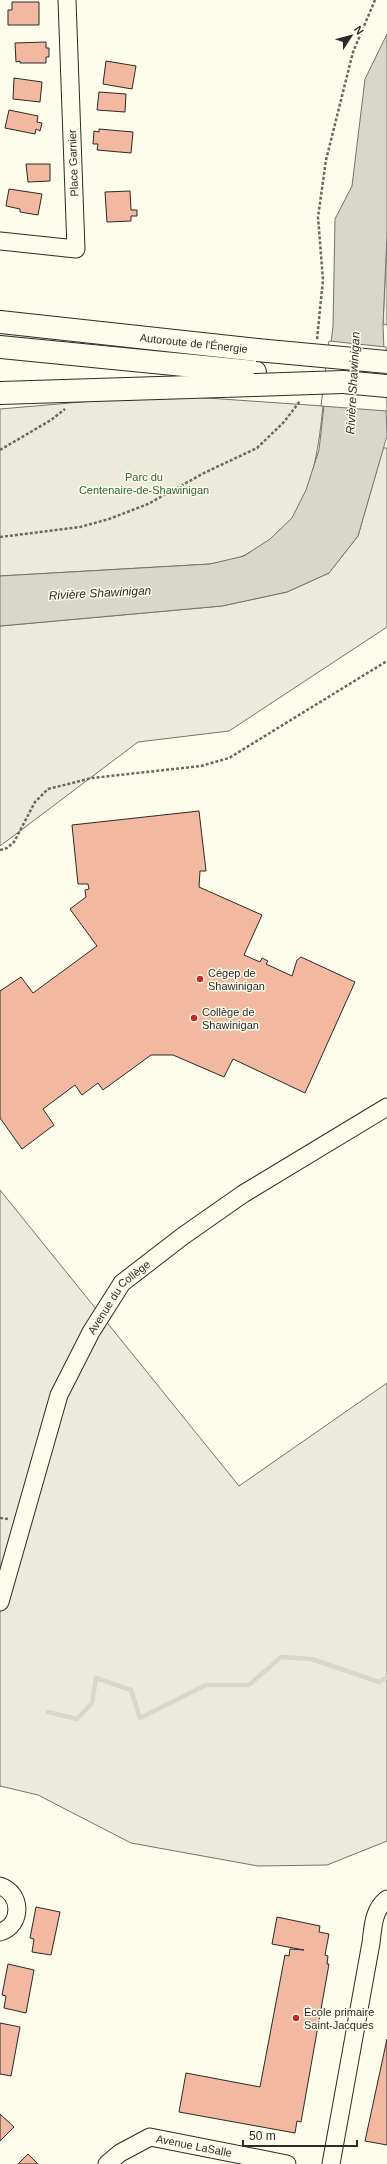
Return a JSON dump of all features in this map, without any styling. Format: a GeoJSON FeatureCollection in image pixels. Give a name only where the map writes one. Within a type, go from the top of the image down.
{"type":"FeatureCollection","features":[{"type":"Feature","properties":{"kind":"highway"},"geometry":{"type":"LineString","coordinates":[[0,318],[38,326]]}},
{"type":"Feature","properties":{"kind":"highway","name":"Autoroute de l'Énergie"},"geometry":{"type":"LineString","coordinates":[[0,322],[257,350],[387,362]]}},
{"type":"Feature","properties":{"kind":"highway","name":"Autoroute de l'Énergie"},"geometry":{"type":"LineString","coordinates":[[0,347],[254,378],[343,382],[387,386]]}},
{"type":"Feature","properties":{"kind":"highway"},"geometry":{"type":"LineString","coordinates":[[0,393],[254,378]]}},
{"type":"Feature","properties":{"kind":"street","name":"Place Garnier"},"geometry":{"type":"LineString","coordinates":[[0,241],[76,249],[67,0]]}},
{"type":"Feature","properties":{"kind":"street","name":"Avenue du Collège"},"geometry":{"type":"LineString","coordinates":[[0,1602],[59,1395],[91,1332],[122,1284],[183,1236],[243,1194],[387,1107]]}},
{"type":"Feature","properties":{"kind":"street"},"geometry":{"type":"LineString","coordinates":[[0,1886],[10,1892],[17,1906],[14,1921],[9,1927],[0,1932]]}},
{"type":"Feature","properties":{"kind":"street"},"geometry":{"type":"LineString","coordinates":[[331,2164],[371,1943],[373,1923],[380,1905],[387,1899]]}},
{"type":"Feature","properties":{"kind":"street","name":"Avenue LaSalle"},"geometry":{"type":"LineString","coordinates":[[114,2160],[150,2137],[223,2157],[287,2164]]}},
{"type":"Feature","properties":{"kind":"path"},"geometry":{"type":"LineString","coordinates":[[0,450],[59,415],[68,406],[72,389]]}},
{"type":"Feature","properties":{"kind":"path"},"geometry":{"type":"LineString","coordinates":[[0,850],[7,848],[14,842],[35,802],[48,789],[92,778],[201,766],[229,758],[387,661]]}},
{"type":"Feature","properties":{"kind":"green space"},"geometry":{"type":"Polygon","coordinates":[[[387,236],[387,325],[383,324],[387,236]]]}},
{"type":"Feature","properties":{"kind":"green space","name":"Parc du Centenaire-de-Shawinigan"},"geometry":{"type":"Polygon","coordinates":[[[178,396],[323,406],[320,435],[311,478],[300,505],[289,523],[278,534],[265,543],[245,555],[232,560],[210,564],[0,576],[0,409],[140,397],[178,396]]]}},
{"type":"Feature","properties":{"kind":"green space"},"geometry":{"type":"Polygon","coordinates":[[[383,448],[387,448],[387,627],[229,731],[138,742],[0,846],[0,626],[222,606],[287,592],[329,573],[358,536],[383,448]]]}},
{"type":"Feature","properties":{"kind":"green space"},"geometry":{"type":"Polygon","coordinates":[[[0,1190],[239,1486],[387,1383],[387,1841],[327,1865],[258,1866],[131,1843],[38,1795],[0,1786],[0,1190]]]}},
{"type":"Feature","properties":{"kind":"water","name":"Rivière Shawinigan"},"geometry":{"type":"Polygon","coordinates":[[[387,34],[387,236],[383,324],[387,436],[358,536],[329,573],[287,592],[222,606],[0,626],[0,576],[210,564],[244,556],[270,539],[292,518],[306,490],[319,450],[333,326],[335,219],[352,186],[365,79],[387,34]]]}},
{"type":"Feature","properties":{"kind":"pier"},"geometry":{"type":"Polygon","coordinates":[[[329,341],[386,347],[387,411],[321,406],[329,341]]]}},
{"type":"Feature","properties":{"kind":"building"},"geometry":{"type":"Polygon","coordinates":[[[12,2],[39,2],[39,25],[8,25],[8,10],[12,10],[12,2]]]}},
{"type":"Feature","properties":{"kind":"building"},"geometry":{"type":"Polygon","coordinates":[[[46,42],[46,48],[49,48],[49,57],[46,57],[46,63],[16,62],[15,43],[46,42]]]}},
{"type":"Feature","properties":{"kind":"building"},"geometry":{"type":"Polygon","coordinates":[[[106,61],[136,66],[132,89],[103,84],[106,61]]]}},
{"type":"Feature","properties":{"kind":"building"},"geometry":{"type":"Polygon","coordinates":[[[14,78],[42,82],[40,102],[13,99],[14,78]]]}},
{"type":"Feature","properties":{"kind":"building"},"geometry":{"type":"Polygon","coordinates":[[[99,92],[126,94],[125,112],[97,110],[99,92]]]}},
{"type":"Feature","properties":{"kind":"building"},"geometry":{"type":"Polygon","coordinates":[[[9,110],[38,116],[37,122],[42,123],[40,131],[36,129],[35,134],[5,128],[9,110]]]}},
{"type":"Feature","properties":{"kind":"building"},"geometry":{"type":"Polygon","coordinates":[[[99,129],[133,132],[131,153],[97,150],[98,144],[93,144],[94,131],[99,132],[99,129]]]}},
{"type":"Feature","properties":{"kind":"building"},"geometry":{"type":"Polygon","coordinates":[[[26,164],[50,164],[50,181],[28,182],[26,164]]]}},
{"type":"Feature","properties":{"kind":"building"},"geometry":{"type":"Polygon","coordinates":[[[9,189],[42,194],[38,215],[20,212],[20,209],[6,206],[9,189]]]}},
{"type":"Feature","properties":{"kind":"building"},"geometry":{"type":"Polygon","coordinates":[[[130,191],[131,210],[137,210],[137,216],[131,216],[131,221],[107,222],[105,192],[130,191]]]}},
{"type":"Feature","properties":{"kind":"building","name":"Cégep de Shawinigan"},"geometry":{"type":"Polygon","coordinates":[[[199,811],[206,871],[200,871],[199,887],[262,915],[244,955],[260,962],[262,958],[268,961],[266,964],[292,976],[297,960],[301,957],[355,982],[305,1093],[233,1059],[224,1077],[173,1055],[151,1055],[103,1090],[98,1083],[82,1095],[75,1085],[43,1109],[54,1125],[22,1149],[0,1118],[0,991],[21,977],[33,993],[97,946],[70,909],[86,897],[85,890],[89,889],[88,884],[78,884],[72,825],[199,811]]]}},
{"type":"Feature","properties":{"kind":"building"},"geometry":{"type":"Polygon","coordinates":[[[36,1907],[60,1912],[51,1955],[32,1952],[34,1939],[30,1938],[36,1907]]]}},
{"type":"Feature","properties":{"kind":"building","name":"École primaire Saint-Jacques"},"geometry":{"type":"Polygon","coordinates":[[[277,1917],[320,1926],[319,1932],[329,1934],[325,1955],[328,1956],[327,1964],[329,1964],[301,2122],[297,2121],[295,2133],[179,2112],[186,2073],[260,2087],[285,1955],[289,1956],[290,1949],[304,1950],[272,1944],[277,1917]]]}},
{"type":"Feature","properties":{"kind":"building"},"geometry":{"type":"Polygon","coordinates":[[[8,1964],[34,1970],[26,2013],[4,2008],[6,1996],[2,1995],[8,1964]]]}},
{"type":"Feature","properties":{"kind":"building"},"geometry":{"type":"Polygon","coordinates":[[[0,2023],[20,2027],[11,2076],[0,2074],[0,2023]]]}},
{"type":"Feature","properties":{"kind":"building"},"geometry":{"type":"Polygon","coordinates":[[[387,2039],[387,2145],[365,2141],[387,2039]]]}},
{"type":"Feature","properties":{"kind":"building"},"geometry":{"type":"Polygon","coordinates":[[[0,2114],[14,2127],[0,2141],[0,2114]]]}},
{"type":"Feature","properties":{"kind":"building"},"geometry":{"type":"Polygon","coordinates":[[[28,2154],[38,2164],[18,2164],[28,2154]]]}},
{"type":"Feature","properties":{"kind":"waterway"},"geometry":{"type":"LineString","coordinates":[[48,1712],[77,1719],[92,1703],[96,1678],[131,1690],[140,1718],[206,1685],[249,1685],[281,1657],[312,1659],[379,1682],[387,1677]]}},
{"type":"Feature","properties":{"kind":"place","name":"Cégep de Shawinigan"},"geometry":{"type":"Point","coordinates":[200,979]}},
{"type":"Feature","properties":{"kind":"place","name":"Collège de Shawinigan"},"geometry":{"type":"Point","coordinates":[194,1018]}},
{"type":"Feature","properties":{"kind":"place","name":"École primaire Saint-Jacques"},"geometry":{"type":"Point","coordinates":[296,2018]}}]}
